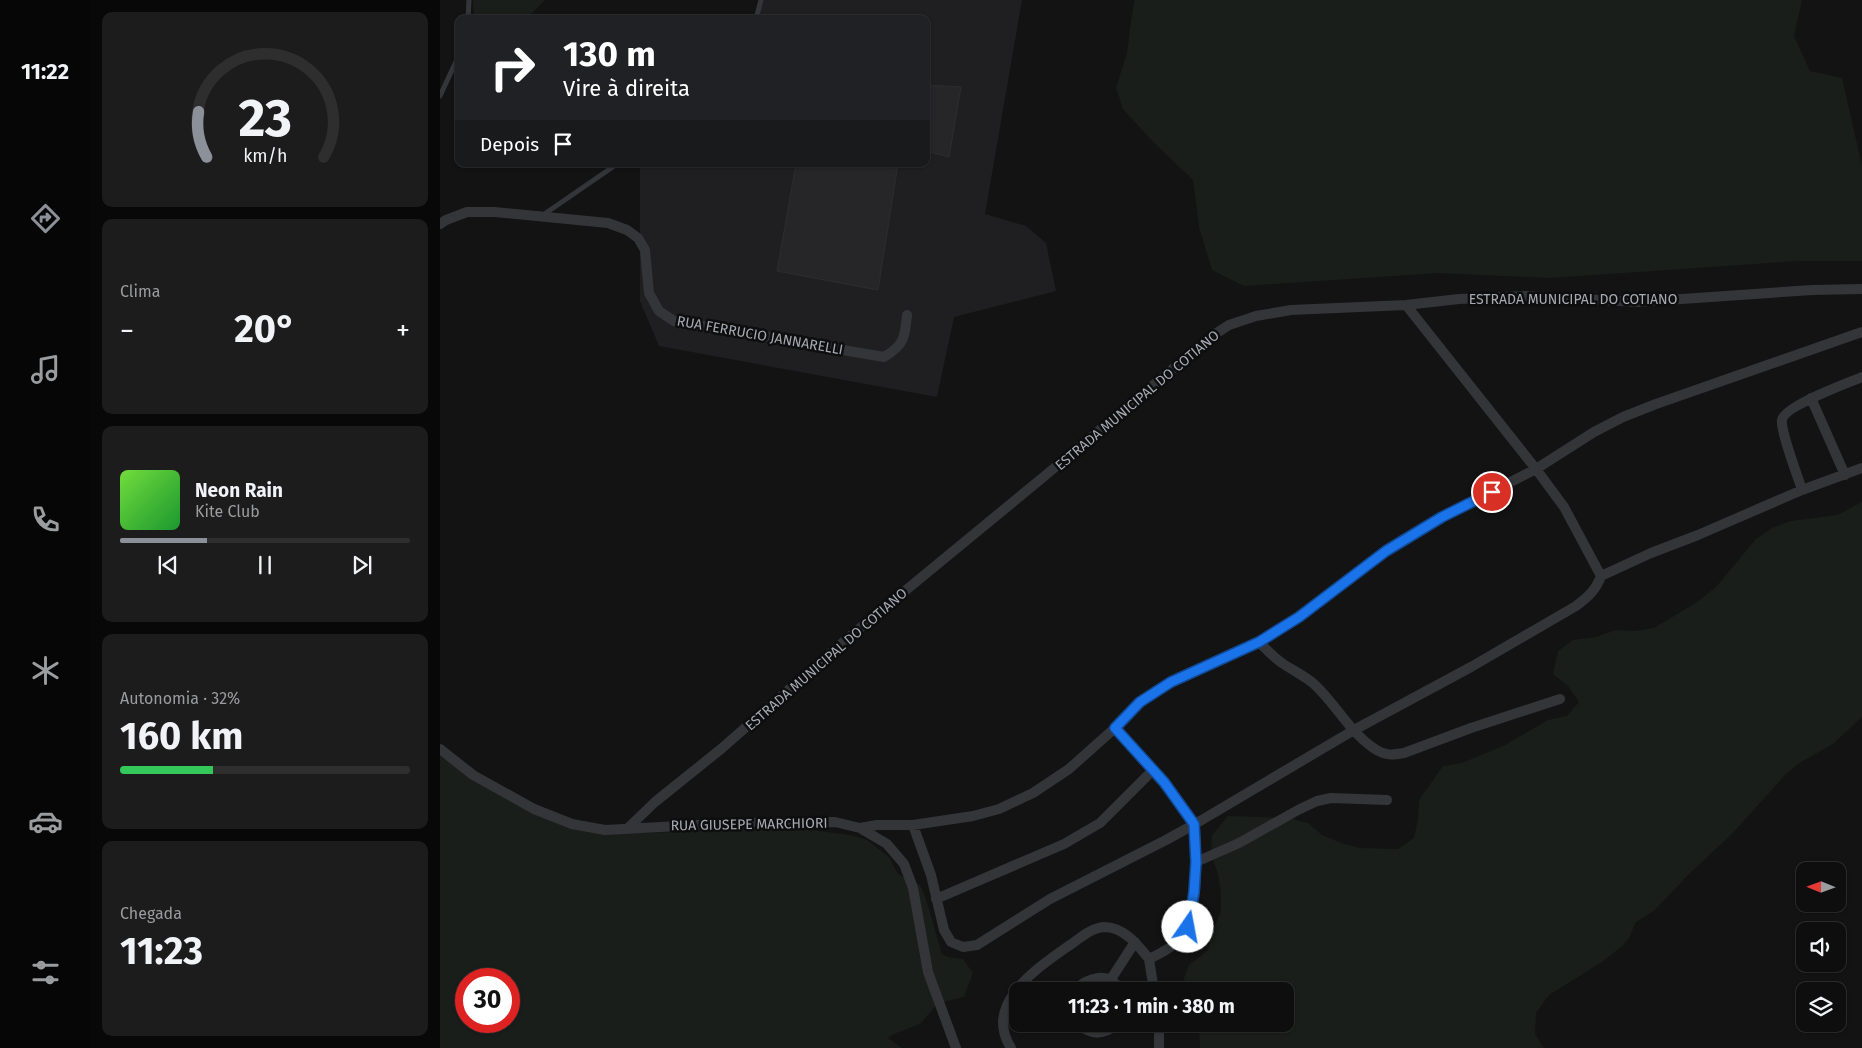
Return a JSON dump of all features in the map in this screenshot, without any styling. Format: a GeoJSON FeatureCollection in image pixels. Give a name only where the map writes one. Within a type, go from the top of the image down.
{"type":"FeatureCollection","features":[{"type":"Feature","properties":{"kind":"street","name":"RUA FERRUCIO JANNARELLI"},"geometry":{"type":"LineString","coordinates":[[440,224],[467,212],[494,212],[608,223],[627,230],[638,238],[645,250],[649,293],[659,311],[674,321],[884,357],[898,348],[906,332],[907,315]]}},
{"type":"Feature","properties":{"kind":"street","name":"ESTRADA MUNICIPAL DO COTIANO"},"geometry":{"type":"LineString","coordinates":[[629,827],[655,802],[721,749],[849,637],[1212,336],[1229,325],[1256,316],[1291,310],[1406,305],[1459,299],[1525,296],[1638,302],[1812,290],[1862,289]]}},
{"type":"Feature","properties":{"kind":"street"},"geometry":{"type":"LineString","coordinates":[[913,825],[931,875],[944,930],[951,942],[963,947],[977,944],[1050,899],[1166,840],[1354,730],[1470,667],[1576,606],[1590,596],[1598,586],[1601,576],[1564,507],[1406,305]]}},
{"type":"Feature","properties":{"kind":"street"},"geometry":{"type":"LineString","coordinates":[[860,828],[877,825],[913,825],[945,821],[991,811],[1033,793],[1069,769],[1115,728],[1140,702],[1171,682],[1259,642],[1299,617],[1386,551],[1442,517],[1536,469],[1594,432],[1623,418],[1687,393],[1862,332]]}},
{"type":"Feature","properties":{"kind":"street"},"geometry":{"type":"LineString","coordinates":[[1802,490],[1783,430],[1782,419],[1786,412],[1811,398],[1862,377]]}},
{"type":"Feature","properties":{"kind":"street"},"geometry":{"type":"LineString","coordinates":[[1811,398],[1845,475]]}},
{"type":"Feature","properties":{"kind":"street"},"geometry":{"type":"LineString","coordinates":[[1601,576],[1802,490],[1862,468]]}},
{"type":"Feature","properties":{"kind":"street"},"geometry":{"type":"LineString","coordinates":[[1259,642],[1279,661],[1313,684],[1332,703],[1354,730],[1374,749],[1384,754],[1404,753],[1471,728],[1560,699]]}},
{"type":"Feature","properties":{"kind":"street"},"geometry":{"type":"LineString","coordinates":[[1115,728],[1174,795],[1194,824],[1196,862],[1194,892],[1188,927],[1179,940],[1149,959]]}},
{"type":"Feature","properties":{"kind":"street","name":"RUA GIUSEPE MARCHIORI"},"geometry":{"type":"LineString","coordinates":[[440,749],[473,774],[534,809],[572,824],[605,830],[629,827],[734,823],[835,822],[860,828],[887,844],[904,864],[913,888],[928,972],[956,1048]]}},
{"type":"Feature","properties":{"kind":"street"},"geometry":{"type":"LineString","coordinates":[[936,899],[1064,844],[1100,824],[1153,770]]}},
{"type":"Feature","properties":{"kind":"street"},"geometry":{"type":"LineString","coordinates":[[1196,862],[1239,843],[1317,801],[1331,798],[1387,800]]}},
{"type":"Feature","properties":{"kind":"street"},"geometry":{"type":"LineString","coordinates":[[1010,1048],[1006,1041],[1002,1024],[1004,1010],[1012,994],[1023,982],[1089,932],[1103,927],[1116,929],[1135,942],[1149,959],[1153,982]]}},
{"type":"Feature","properties":{"kind":"street"},"geometry":{"type":"LineString","coordinates":[[1111,979],[1135,942]]}},
{"type":"Feature","properties":{"kind":"street"},"geometry":{"type":"LineString","coordinates":[[1085,982],[1100,977],[1111,979],[1113,982]]}},
{"type":"Feature","properties":{"kind":"street"},"geometry":{"type":"LineString","coordinates":[[1090,1032],[1096,1034],[1104,1032]]}},
{"type":"Feature","properties":{"kind":"street"},"geometry":{"type":"LineString","coordinates":[[1159,1032],[1159,1048]]}},
{"type":"Feature","properties":{"kind":"lane"},"geometry":{"type":"LineString","coordinates":[[468,15],[469,0]]}},
{"type":"Feature","properties":{"kind":"lane"},"geometry":{"type":"LineString","coordinates":[[757,15],[761,0]]}},
{"type":"Feature","properties":{"kind":"lane"},"geometry":{"type":"LineString","coordinates":[[440,96],[455,64]]}},
{"type":"Feature","properties":{"kind":"lane"},"geometry":{"type":"LineString","coordinates":[[541,217],[613,167]]}},
{"type":"Feature","properties":{"kind":"shaded area"},"geometry":{"type":"Polygon","coordinates":[[[473,0],[545,0],[530,15],[474,15],[473,0]]]}},
{"type":"Feature","properties":{"kind":"shaded area"},"geometry":{"type":"Polygon","coordinates":[[[759,0],[1022,0],[985,214],[1026,226],[1046,243],[1056,291],[954,317],[937,397],[659,346],[640,301],[640,168],[930,167],[930,15],[757,15],[759,0]]]}},
{"type":"Feature","properties":{"kind":"shaded area"},"geometry":{"type":"Polygon","coordinates":[[[1134,0],[1802,0],[1794,36],[1810,71],[1842,78],[1862,166],[1862,261],[1797,261],[1551,278],[1438,273],[1244,286],[1212,270],[1199,227],[1193,180],[1153,142],[1123,109],[1116,88],[1127,53],[1134,0]]]}},
{"type":"Feature","properties":{"kind":"shaded area"},"geometry":{"type":"Polygon","coordinates":[[[1862,502],[1862,717],[1833,744],[1801,762],[1786,774],[1732,834],[1688,875],[1655,910],[1636,922],[1629,938],[1622,946],[1602,962],[1549,995],[1536,1013],[1535,1034],[1544,1048],[1200,1048],[1199,1032],[1294,1032],[1294,982],[1184,982],[1189,965],[1208,950],[1212,931],[1221,912],[1218,874],[1211,854],[1212,835],[1228,816],[1289,818],[1308,823],[1322,835],[1341,843],[1360,848],[1398,849],[1414,838],[1419,800],[1443,766],[1462,763],[1505,745],[1548,720],[1567,716],[1579,702],[1568,686],[1553,674],[1558,651],[1573,640],[1596,637],[1616,630],[1635,631],[1654,628],[1697,602],[1716,587],[1756,539],[1772,528],[1791,521],[1837,515],[1862,502]]]}},
{"type":"Feature","properties":{"kind":"shaded area"},"geometry":{"type":"Polygon","coordinates":[[[440,752],[571,823],[619,833],[677,832],[781,826],[850,835],[867,840],[889,857],[898,874],[920,885],[942,954],[948,957],[963,959],[973,973],[964,997],[938,1003],[920,1024],[888,1038],[902,1048],[440,1048],[440,752]]]}},
{"type":"Feature","properties":{"kind":"building"},"geometry":{"type":"Polygon","coordinates":[[[930,85],[961,87],[949,157],[930,152],[930,85]]]}},
{"type":"Feature","properties":{"kind":"building"},"geometry":{"type":"Polygon","coordinates":[[[795,167],[898,167],[878,290],[777,271],[795,167]]]}},
{"type":"Feature","properties":{"kind":"route"},"geometry":{"type":"LineString","coordinates":[[1188,927],[1192,910],[1196,862],[1194,824],[1164,782],[1115,728],[1140,702],[1171,682],[1259,642],[1299,617],[1386,551],[1442,517],[1492,492]]}}]}
